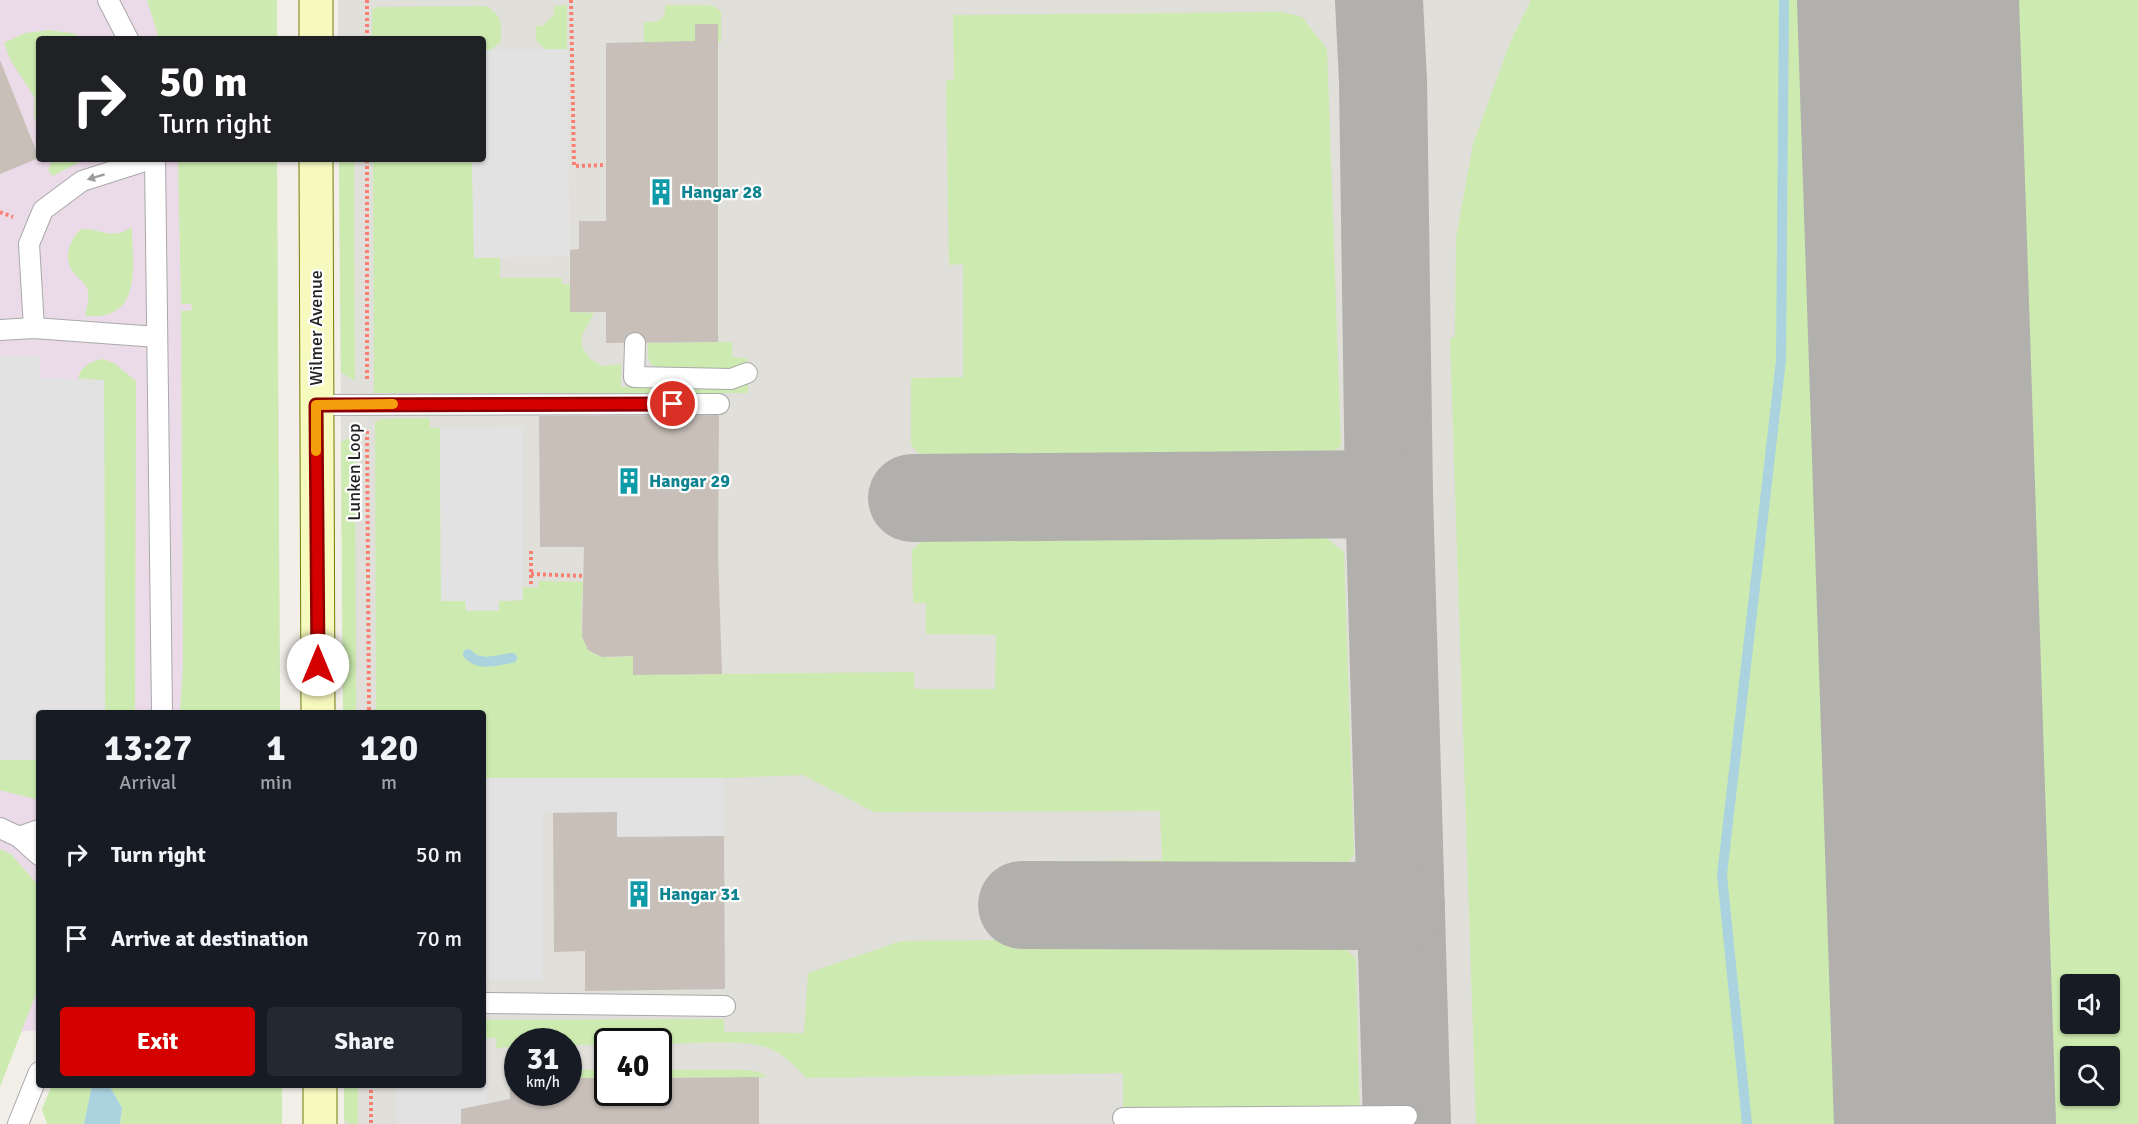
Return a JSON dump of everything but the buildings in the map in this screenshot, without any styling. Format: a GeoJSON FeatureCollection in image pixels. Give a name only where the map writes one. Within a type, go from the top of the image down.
{"type":"FeatureCollection","features":[{"type":"Feature","properties":{"kind":"street"},"geometry":{"type":"LineString","coordinates":[[316,0],[316,36]]}},
{"type":"Feature","properties":{"kind":"street","name":"Wilmer Avenue"},"geometry":{"type":"LineString","coordinates":[[316,162],[318,710]]}},
{"type":"Feature","properties":{"kind":"street"},"geometry":{"type":"LineString","coordinates":[[320,1088],[320,1124]]}},
{"type":"Feature","properties":{"kind":"lane"},"geometry":{"type":"LineString","coordinates":[[108,0],[126,36]]}},
{"type":"Feature","properties":{"kind":"lane"},"geometry":{"type":"LineString","coordinates":[[34,328],[29,244],[43,210],[82,181],[143,162]]}},
{"type":"Feature","properties":{"kind":"lane"},"geometry":{"type":"LineString","coordinates":[[153,162],[162,710]]}},
{"type":"Feature","properties":{"kind":"lane"},"geometry":{"type":"LineString","coordinates":[[0,330],[34,328],[157,337]]}},
{"type":"Feature","properties":{"kind":"lane"},"geometry":{"type":"LineString","coordinates":[[635,343],[634,377],[731,379],[747,373]]}},
{"type":"Feature","properties":{"kind":"lane"},"geometry":{"type":"LineString","coordinates":[[316,405],[719,404]]}},
{"type":"Feature","properties":{"kind":"lane"},"geometry":{"type":"LineString","coordinates":[[0,828],[19,837],[36,852]]}},
{"type":"Feature","properties":{"kind":"lane"},"geometry":{"type":"LineString","coordinates":[[19,837],[36,831]]}},
{"type":"Feature","properties":{"kind":"lane"},"geometry":{"type":"LineString","coordinates":[[486,1003],[724,1006]]}},
{"type":"Feature","properties":{"kind":"lane"},"geometry":{"type":"LineString","coordinates":[[18,1124],[36,1079]]}},
{"type":"Feature","properties":{"kind":"lane"},"geometry":{"type":"LineString","coordinates":[[1123,1118],[1407,1116]]}},
{"type":"Feature","properties":{"kind":"path"},"geometry":{"type":"LineString","coordinates":[[367,0],[367,36]]}},
{"type":"Feature","properties":{"kind":"path"},"geometry":{"type":"LineString","coordinates":[[571,0],[574,165],[606,165]]}},
{"type":"Feature","properties":{"kind":"path","name":"Lunken Loop"},"geometry":{"type":"LineString","coordinates":[[367,162],[369,710]]}},
{"type":"Feature","properties":{"kind":"path"},"geometry":{"type":"LineString","coordinates":[[531,551],[531,585]]}},
{"type":"Feature","properties":{"kind":"path"},"geometry":{"type":"LineString","coordinates":[[531,574],[583,576]]}},
{"type":"Feature","properties":{"kind":"path"},"geometry":{"type":"LineString","coordinates":[[371,1088],[371,1124]]}},
{"type":"Feature","properties":{"kind":"shaded area"},"geometry":{"type":"Polygon","coordinates":[[[0,0],[277,0],[277,36],[36,36],[36,162],[277,162],[280,710],[36,710],[36,1030],[0,1033],[0,0]]]}},
{"type":"Feature","properties":{"kind":"shaded area"},"geometry":{"type":"Polygon","coordinates":[[[338,0],[2138,0],[2138,1124],[344,1124],[344,1088],[486,1088],[486,710],[343,710],[339,162],[486,162],[486,36],[338,36],[338,0]]]}},
{"type":"Feature","properties":{"kind":"shaded area"},"geometry":{"type":"Polygon","coordinates":[[[567,49],[570,256],[474,258],[472,162],[486,162],[486,50],[567,49]]]}},
{"type":"Feature","properties":{"kind":"shaded area"},"geometry":{"type":"Polygon","coordinates":[[[40,356],[41,378],[104,380],[105,710],[36,710],[36,760],[0,760],[0,357],[40,356]]]}},
{"type":"Feature","properties":{"kind":"shaded area"},"geometry":{"type":"Polygon","coordinates":[[[522,427],[523,600],[499,601],[499,611],[466,611],[465,601],[441,601],[440,428],[522,427]]]}},
{"type":"Feature","properties":{"kind":"shaded area"},"geometry":{"type":"Polygon","coordinates":[[[486,778],[723,778],[724,836],[617,837],[616,812],[543,812],[542,979],[486,980],[486,778]]]}},
{"type":"Feature","properties":{"kind":"shaded area"},"geometry":{"type":"Polygon","coordinates":[[[487,1038],[487,1124],[397,1124],[396,1088],[486,1088],[487,1038]]]}},
{"type":"Feature","properties":{"kind":"green space"},"geometry":{"type":"Polygon","coordinates":[[[147,0],[277,0],[277,36],[158,36],[147,0]]]}},
{"type":"Feature","properties":{"kind":"green space"},"geometry":{"type":"Polygon","coordinates":[[[1531,0],[1830,0],[1870,1124],[1476,1124],[1450,338],[1455,337],[1456,238],[1473,144],[1510,43],[1531,0]]]}},
{"type":"Feature","properties":{"kind":"green space"},"geometry":{"type":"Polygon","coordinates":[[[1980,0],[2138,0],[2138,1124],[2019,1124],[1980,0]]]}},
{"type":"Feature","properties":{"kind":"green space"},"geometry":{"type":"Polygon","coordinates":[[[567,5],[567,49],[545,49],[536,40],[536,26],[542,26],[554,15],[554,6],[567,5]]]}},
{"type":"Feature","properties":{"kind":"green space"},"geometry":{"type":"Polygon","coordinates":[[[665,5],[714,6],[721,12],[721,42],[718,42],[718,24],[696,24],[695,41],[644,43],[644,22],[662,19],[665,5]]]}},
{"type":"Feature","properties":{"kind":"green space"},"geometry":{"type":"Polygon","coordinates":[[[486,6],[498,17],[501,25],[501,41],[491,50],[486,50],[486,36],[372,36],[372,9],[378,7],[486,6]]]}},
{"type":"Feature","properties":{"kind":"green space"},"geometry":{"type":"Polygon","coordinates":[[[1281,12],[1302,17],[1327,49],[1341,446],[1318,462],[925,460],[911,445],[911,378],[963,377],[963,264],[949,265],[946,81],[954,79],[953,15],[1281,12]]]}},
{"type":"Feature","properties":{"kind":"green space"},"geometry":{"type":"Polygon","coordinates":[[[49,30],[78,36],[36,36],[36,121],[35,98],[10,59],[4,43],[25,33],[49,30]]]}},
{"type":"Feature","properties":{"kind":"green space"},"geometry":{"type":"Polygon","coordinates":[[[52,162],[79,162],[53,176],[48,170],[52,162]]]}},
{"type":"Feature","properties":{"kind":"green space"},"geometry":{"type":"Polygon","coordinates":[[[178,162],[277,162],[280,710],[180,710],[183,662],[181,311],[192,310],[191,304],[181,304],[178,162]]]}},
{"type":"Feature","properties":{"kind":"green space"},"geometry":{"type":"Polygon","coordinates":[[[339,162],[354,162],[355,381],[341,372],[339,162]]]}},
{"type":"Feature","properties":{"kind":"green space"},"geometry":{"type":"Polygon","coordinates":[[[373,162],[472,162],[474,257],[500,258],[500,278],[562,278],[562,284],[570,284],[570,312],[594,313],[582,335],[582,347],[590,359],[603,366],[621,364],[621,387],[730,387],[748,384],[748,393],[374,393],[373,162]]]}},
{"type":"Feature","properties":{"kind":"green space"},"geometry":{"type":"Polygon","coordinates":[[[132,227],[133,274],[126,300],[117,310],[104,315],[85,316],[89,298],[87,289],[70,268],[68,262],[69,250],[74,238],[81,229],[112,234],[132,227]]]}},
{"type":"Feature","properties":{"kind":"green space"},"geometry":{"type":"Polygon","coordinates":[[[732,342],[732,357],[747,358],[747,362],[716,371],[661,370],[650,362],[648,356],[648,343],[732,342]]]}},
{"type":"Feature","properties":{"kind":"green space"},"geometry":{"type":"Polygon","coordinates":[[[102,359],[114,363],[136,381],[135,710],[105,710],[104,380],[78,379],[81,371],[94,361],[102,359]]]}},
{"type":"Feature","properties":{"kind":"green space"},"geometry":{"type":"Polygon","coordinates":[[[429,418],[430,428],[440,428],[441,601],[466,601],[466,611],[499,610],[499,601],[523,600],[523,587],[538,588],[539,581],[583,582],[581,615],[583,638],[587,647],[594,654],[604,657],[633,656],[633,675],[914,672],[914,689],[995,689],[996,635],[926,634],[926,603],[913,603],[912,550],[926,537],[1322,535],[1344,552],[1354,855],[1335,877],[1022,876],[1012,862],[1162,860],[1160,811],[874,812],[803,775],[723,778],[486,778],[486,710],[376,710],[375,422],[383,419],[429,418]]]}},
{"type":"Feature","properties":{"kind":"green space"},"geometry":{"type":"Polygon","coordinates":[[[355,434],[356,710],[343,710],[341,442],[355,434]]]}},
{"type":"Feature","properties":{"kind":"green space"},"geometry":{"type":"Polygon","coordinates":[[[0,760],[36,760],[36,799],[0,790],[0,760]]]}},
{"type":"Feature","properties":{"kind":"green space"},"geometry":{"type":"Polygon","coordinates":[[[0,849],[11,854],[36,883],[36,994],[0,1087],[0,849]]]}},
{"type":"Feature","properties":{"kind":"green space"},"geometry":{"type":"Polygon","coordinates":[[[1333,937],[1356,959],[1360,1124],[1123,1124],[1123,1073],[806,1078],[783,1056],[766,1047],[743,1043],[672,1044],[672,1028],[594,1028],[594,1045],[582,1045],[582,1028],[504,1028],[504,1047],[496,1048],[497,1038],[486,1038],[486,1020],[724,1019],[724,1032],[804,1033],[808,973],[901,941],[1333,937]]]}},
{"type":"Feature","properties":{"kind":"green space"},"geometry":{"type":"Polygon","coordinates":[[[582,1070],[594,1070],[594,1078],[582,1078],[582,1070]]]}},
{"type":"Feature","properties":{"kind":"green space"},"geometry":{"type":"Polygon","coordinates":[[[672,1070],[747,1070],[768,1077],[672,1078],[672,1070]]]}},
{"type":"Feature","properties":{"kind":"green space"},"geometry":{"type":"Polygon","coordinates":[[[51,1088],[93,1088],[84,1124],[47,1124],[42,1109],[51,1088]]]}},
{"type":"Feature","properties":{"kind":"green space"},"geometry":{"type":"Polygon","coordinates":[[[111,1088],[282,1088],[282,1124],[120,1124],[122,1108],[111,1088]]]}},
{"type":"Feature","properties":{"kind":"green space"},"geometry":{"type":"Polygon","coordinates":[[[344,1088],[358,1088],[358,1124],[350,1124],[344,1120],[344,1088]]]}},
{"type":"Feature","properties":{"kind":"water"},"geometry":{"type":"Polygon","coordinates":[[[91,1088],[111,1088],[122,1108],[120,1124],[84,1124],[91,1088]]]}},
{"type":"Feature","properties":{"kind":"waterway"},"geometry":{"type":"LineString","coordinates":[[1747,1124],[1722,875],[1781,360],[1784,0]]}},
{"type":"Feature","properties":{"kind":"waterway"},"geometry":{"type":"LineString","coordinates":[[468,654],[483,662],[512,658]]}},
{"type":"Feature","properties":{"kind":"taxiway"},"geometry":{"type":"LineString","coordinates":[[1379,0],[1383,81],[1389,494],[1407,1124]]}},
{"type":"Feature","properties":{"kind":"taxiway"},"geometry":{"type":"LineString","coordinates":[[912,498],[1389,494]]}},
{"type":"Feature","properties":{"kind":"taxiway"},"geometry":{"type":"LineString","coordinates":[[1022,905],[1401,906]]}},
{"type":"Feature","properties":{"kind":"runway"},"geometry":{"type":"LineString","coordinates":[[1908,0],[1945,1124]]}},
{"type":"Feature","properties":{"kind":"slow traffic"},"geometry":{"type":"LineString","coordinates":[[316,451],[316,405],[393,404]]}},
{"type":"Feature","properties":{"kind":"place","name":"Hangar 28"},"geometry":{"type":"Point","coordinates":[661,192]}},
{"type":"Feature","properties":{"kind":"place","name":"Hangar 29"},"geometry":{"type":"Point","coordinates":[629,481]}},
{"type":"Feature","properties":{"kind":"place","name":"Hangar 31"},"geometry":{"type":"Point","coordinates":[639,894]}},
{"type":"Feature","properties":{"kind":"route"},"geometry":{"type":"LineString","coordinates":[[318,665],[316,405],[673,404]]}}]}
